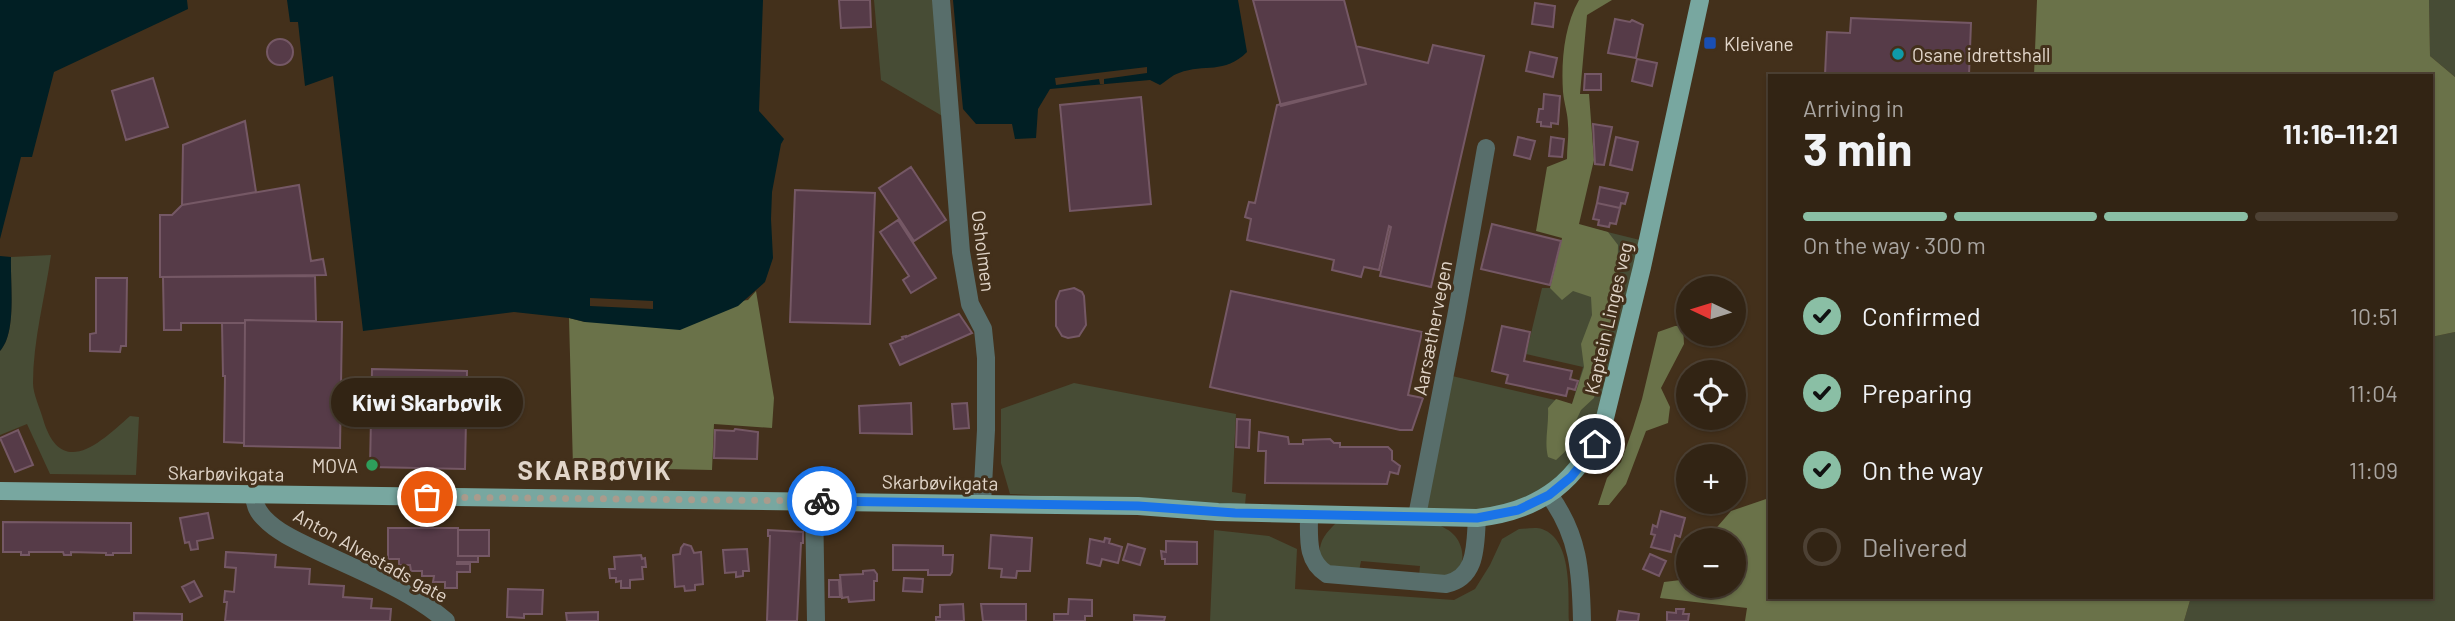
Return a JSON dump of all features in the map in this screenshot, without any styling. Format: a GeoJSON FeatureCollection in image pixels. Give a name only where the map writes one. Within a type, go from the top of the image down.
{"type":"FeatureCollection","features":[{"type":"Feature","properties":{"kind":"main road","name":"Kaptein Linges veg"},"geometry":{"type":"LineString","coordinates":[[1417,516],[1477,518],[1518,510],[1549,495],[1571,477],[1595,444],[1610,404],[1700,0]]}},
{"type":"Feature","properties":{"kind":"main road","name":"Skarbøvikgata"},"geometry":{"type":"LineString","coordinates":[[0,491],[1138,506],[1218,512],[1417,516]]}},
{"type":"Feature","properties":{"kind":"street","name":"Osholmen"},"geometry":{"type":"LineString","coordinates":[[941,0],[961,252],[970,304],[983,329],[986,358],[982,504]]}},
{"type":"Feature","properties":{"kind":"street","name":"Aarsæthervegen"},"geometry":{"type":"LineString","coordinates":[[1417,516],[1486,148]]}},
{"type":"Feature","properties":{"kind":"street","name":"Anton Alvestads gate"},"geometry":{"type":"LineString","coordinates":[[254,494],[256,508],[265,520],[297,541],[384,583],[446,621]]}},
{"type":"Feature","properties":{"kind":"street"},"geometry":{"type":"LineString","coordinates":[[1549,495],[1566,521],[1579,560],[1582,621]]}},
{"type":"Feature","properties":{"kind":"street"},"geometry":{"type":"LineString","coordinates":[[814,501],[816,621]]}},
{"type":"Feature","properties":{"kind":"street"},"geometry":{"type":"LineString","coordinates":[[1309,515],[1310,551],[1317,567],[1327,574],[1446,584],[1459,580],[1470,568],[1477,518]]}},
{"type":"Feature","properties":{"kind":"green space"},"geometry":{"type":"Polygon","coordinates":[[[874,0],[934,0],[944,117],[881,80],[874,0]]]}},
{"type":"Feature","properties":{"kind":"green space"},"geometry":{"type":"Polygon","coordinates":[[[1579,0],[1612,0],[1587,15],[1580,94],[1589,94],[1594,160],[1579,224],[1608,232],[1618,245],[1617,308],[1605,342],[1594,398],[1581,410],[1574,425],[1569,448],[1556,460],[1548,457],[1547,451],[1548,408],[1556,399],[1572,404],[1584,367],[1581,344],[1592,315],[1591,297],[1573,291],[1562,300],[1550,288],[1562,238],[1536,231],[1547,167],[1567,159],[1568,129],[1563,92],[1563,57],[1570,21],[1579,0]]]}},
{"type":"Feature","properties":{"kind":"green space"},"geometry":{"type":"Polygon","coordinates":[[[2037,0],[2429,0],[2430,56],[2455,77],[2455,332],[2433,337],[2433,74],[2034,74],[2037,0]]]}},
{"type":"Feature","properties":{"kind":"green space"},"geometry":{"type":"Polygon","coordinates":[[[2429,0],[2455,0],[2455,77],[2430,56],[2429,0]]]}},
{"type":"Feature","properties":{"kind":"green space"},"geometry":{"type":"Polygon","coordinates":[[[1579,225],[1640,240],[1600,415],[1591,434],[1568,466],[1539,490],[1522,499],[1475,511],[1427,508],[1452,376],[1572,404],[1583,367],[1526,354],[1542,288],[1550,288],[1563,238],[1579,225]]]}},
{"type":"Feature","properties":{"kind":"green space"},"geometry":{"type":"Polygon","coordinates":[[[51,255],[37,335],[33,387],[43,419],[51,437],[60,448],[71,452],[94,445],[130,416],[139,417],[136,475],[50,474],[27,424],[0,435],[0,351],[9,332],[11,320],[11,257],[51,255]]]}},
{"type":"Feature","properties":{"kind":"green space"},"geometry":{"type":"Polygon","coordinates":[[[756,291],[774,398],[772,428],[714,424],[712,470],[573,467],[569,318],[585,322],[748,300],[756,291]]]}},
{"type":"Feature","properties":{"kind":"green space"},"geometry":{"type":"Polygon","coordinates":[[[1676,326],[1676,346],[1683,346],[1661,388],[1670,407],[1668,423],[1646,431],[1626,484],[1609,505],[1598,505],[1607,478],[1621,462],[1633,428],[1658,332],[1676,326]]]}},
{"type":"Feature","properties":{"kind":"green space"},"geometry":{"type":"Polygon","coordinates":[[[2455,332],[2455,621],[2184,621],[2190,599],[2433,599],[2433,337],[2455,332]]]}},
{"type":"Feature","properties":{"kind":"green space"},"geometry":{"type":"Polygon","coordinates":[[[1074,383],[1236,414],[1232,492],[1246,494],[1245,505],[1010,494],[1001,463],[1001,409],[1074,383]]]}},
{"type":"Feature","properties":{"kind":"green space"},"geometry":{"type":"Polygon","coordinates":[[[1768,498],[1768,599],[2190,599],[2184,621],[1745,621],[1747,608],[1660,598],[1664,582],[1676,581],[1676,598],[1746,598],[1746,528],[1716,528],[1728,514],[1746,514],[1746,506],[1768,498]]]}},
{"type":"Feature","properties":{"kind":"green space"},"geometry":{"type":"Polygon","coordinates":[[[1336,523],[1436,524],[1451,532],[1459,541],[1461,566],[1453,575],[1440,579],[1419,576],[1420,566],[1361,561],[1359,571],[1328,565],[1320,558],[1320,547],[1336,523]]]}},
{"type":"Feature","properties":{"kind":"green space"},"geometry":{"type":"Polygon","coordinates":[[[1519,529],[1542,529],[1552,535],[1559,544],[1567,569],[1569,621],[1210,621],[1214,530],[1269,536],[1297,549],[1295,589],[1454,600],[1475,589],[1502,539],[1519,529]]]}},
{"type":"Feature","properties":{"kind":"water"},"geometry":{"type":"Polygon","coordinates":[[[0,0],[187,0],[188,9],[54,72],[32,157],[21,157],[0,239],[0,0]]]}},
{"type":"Feature","properties":{"kind":"water"},"geometry":{"type":"Polygon","coordinates":[[[287,0],[763,0],[759,111],[784,139],[772,192],[773,258],[765,282],[738,306],[680,330],[585,322],[514,312],[363,331],[333,76],[305,86],[298,22],[290,22],[287,0]]]}},
{"type":"Feature","properties":{"kind":"water"},"geometry":{"type":"Polygon","coordinates":[[[953,0],[1238,0],[1247,52],[1230,64],[1188,70],[1160,85],[1150,80],[1050,89],[1038,109],[1036,138],[1015,139],[1012,124],[976,124],[963,109],[953,0]]]}},
{"type":"Feature","properties":{"kind":"water"},"geometry":{"type":"Polygon","coordinates":[[[0,256],[11,257],[12,293],[9,332],[0,351],[0,256]]]}},
{"type":"Feature","properties":{"kind":"pier"},"geometry":{"type":"Polygon","coordinates":[[[1147,67],[1147,73],[1104,79],[1104,84],[1100,84],[1099,79],[1056,85],[1055,78],[1147,67]]]}},
{"type":"Feature","properties":{"kind":"pier"},"geometry":{"type":"Polygon","coordinates":[[[590,298],[653,301],[653,309],[590,306],[590,298]]]}},
{"type":"Feature","properties":{"kind":"building"},"geometry":{"type":"Polygon","coordinates":[[[839,0],[870,0],[871,27],[841,28],[839,0]]]}},
{"type":"Feature","properties":{"kind":"building"},"geometry":{"type":"Polygon","coordinates":[[[1253,0],[1344,0],[1366,84],[1281,106],[1253,0]]]}},
{"type":"Feature","properties":{"kind":"building"},"geometry":{"type":"Polygon","coordinates":[[[1535,3],[1555,6],[1553,27],[1532,24],[1535,3]]]}},
{"type":"Feature","properties":{"kind":"building","name":"Osane idrettshall"},"geometry":{"type":"Polygon","coordinates":[[[1851,18],[1971,23],[1969,74],[1825,74],[1827,32],[1850,33],[1851,18]]]}},
{"type":"Feature","properties":{"kind":"building"},"geometry":{"type":"Polygon","coordinates":[[[1615,19],[1630,22],[1632,20],[1643,25],[1636,58],[1608,53],[1615,19]]]}},
{"type":"Feature","properties":{"kind":"building"},"geometry":{"type":"Polygon","coordinates":[[[280,39],[289,43],[293,52],[289,61],[280,65],[271,61],[267,52],[271,43],[280,39]]]}},
{"type":"Feature","properties":{"kind":"building"},"geometry":{"type":"Polygon","coordinates":[[[1433,45],[1484,56],[1431,287],[1380,276],[1391,227],[1389,226],[1379,270],[1364,267],[1361,277],[1332,270],[1334,260],[1247,240],[1251,219],[1245,217],[1249,202],[1255,203],[1277,105],[1366,84],[1356,46],[1428,63],[1433,45]]]}},
{"type":"Feature","properties":{"kind":"building"},"geometry":{"type":"Polygon","coordinates":[[[1530,52],[1557,58],[1553,77],[1526,71],[1530,52]]]}},
{"type":"Feature","properties":{"kind":"building"},"geometry":{"type":"Polygon","coordinates":[[[1637,59],[1657,63],[1652,86],[1632,81],[1637,59]]]}},
{"type":"Feature","properties":{"kind":"building"},"geometry":{"type":"Polygon","coordinates":[[[1585,74],[1601,74],[1601,90],[1584,90],[1585,74]]]}},
{"type":"Feature","properties":{"kind":"building"},"geometry":{"type":"Polygon","coordinates":[[[153,78],[168,127],[126,140],[112,91],[153,78]]]}},
{"type":"Feature","properties":{"kind":"building"},"geometry":{"type":"Polygon","coordinates":[[[1544,94],[1560,96],[1558,124],[1551,123],[1551,127],[1541,126],[1541,122],[1537,122],[1539,109],[1543,109],[1544,94]]]}},
{"type":"Feature","properties":{"kind":"building"},"geometry":{"type":"Polygon","coordinates":[[[1141,97],[1151,204],[1070,211],[1060,105],[1141,97]]]}},
{"type":"Feature","properties":{"kind":"building"},"geometry":{"type":"Polygon","coordinates":[[[245,121],[256,192],[182,205],[183,145],[245,121]]]}},
{"type":"Feature","properties":{"kind":"building"},"geometry":{"type":"Polygon","coordinates":[[[1593,124],[1612,127],[1604,165],[1595,164],[1593,124]]]}},
{"type":"Feature","properties":{"kind":"building"},"geometry":{"type":"Polygon","coordinates":[[[1518,137],[1535,141],[1530,159],[1514,155],[1518,137]]]}},
{"type":"Feature","properties":{"kind":"building"},"geometry":{"type":"Polygon","coordinates":[[[1551,137],[1564,139],[1562,157],[1549,156],[1551,137]]]}},
{"type":"Feature","properties":{"kind":"building"},"geometry":{"type":"Polygon","coordinates":[[[1616,137],[1638,142],[1632,170],[1610,165],[1616,137]]]}},
{"type":"Feature","properties":{"kind":"building"},"geometry":{"type":"Polygon","coordinates":[[[911,167],[946,220],[914,241],[879,188],[911,167]]]}},
{"type":"Feature","properties":{"kind":"building"},"geometry":{"type":"Polygon","coordinates":[[[299,185],[311,261],[323,259],[326,275],[160,277],[160,215],[172,215],[182,205],[299,185]]]}},
{"type":"Feature","properties":{"kind":"building"},"geometry":{"type":"Polygon","coordinates":[[[1600,187],[1628,193],[1625,204],[1621,203],[1620,208],[1597,203],[1600,187]]]}},
{"type":"Feature","properties":{"kind":"building"},"geometry":{"type":"Polygon","coordinates":[[[795,190],[875,193],[870,324],[790,322],[795,190]]]}},
{"type":"Feature","properties":{"kind":"building"},"geometry":{"type":"Polygon","coordinates":[[[1597,203],[1620,208],[1616,224],[1610,223],[1609,227],[1598,225],[1599,220],[1593,219],[1597,203]]]}},
{"type":"Feature","properties":{"kind":"building"},"geometry":{"type":"Polygon","coordinates":[[[898,220],[936,278],[911,293],[903,280],[909,276],[880,232],[898,220]]]}},
{"type":"Feature","properties":{"kind":"building"},"geometry":{"type":"Polygon","coordinates":[[[1492,224],[1561,241],[1550,285],[1481,269],[1492,224]]]}},
{"type":"Feature","properties":{"kind":"building"},"geometry":{"type":"Polygon","coordinates":[[[315,276],[316,321],[181,323],[181,330],[164,330],[163,277],[315,276]]]}},
{"type":"Feature","properties":{"kind":"building"},"geometry":{"type":"Polygon","coordinates":[[[96,278],[127,278],[126,346],[121,346],[120,352],[90,351],[90,334],[96,333],[96,278]]]}},
{"type":"Feature","properties":{"kind":"building"},"geometry":{"type":"Polygon","coordinates":[[[1074,288],[1084,296],[1086,325],[1079,336],[1068,338],[1062,336],[1056,326],[1056,301],[1060,291],[1074,288]]]}},
{"type":"Feature","properties":{"kind":"building"},"geometry":{"type":"Polygon","coordinates":[[[1231,291],[1422,332],[1408,395],[1423,398],[1412,430],[1400,430],[1210,387],[1231,291]]]}},
{"type":"Feature","properties":{"kind":"building"},"geometry":{"type":"Polygon","coordinates":[[[959,314],[972,333],[900,365],[890,344],[959,314]]]}},
{"type":"Feature","properties":{"kind":"building"},"geometry":{"type":"Polygon","coordinates":[[[245,320],[342,322],[340,448],[244,446],[245,320]]]}},
{"type":"Feature","properties":{"kind":"building"},"geometry":{"type":"Polygon","coordinates":[[[222,323],[245,323],[244,443],[224,442],[225,376],[222,323]]]}},
{"type":"Feature","properties":{"kind":"building"},"geometry":{"type":"Polygon","coordinates":[[[1502,326],[1530,332],[1524,361],[1572,371],[1570,379],[1578,381],[1575,390],[1568,388],[1566,396],[1506,383],[1508,375],[1492,371],[1502,326]]]}},
{"type":"Feature","properties":{"kind":"building"},"geometry":{"type":"Polygon","coordinates":[[[372,369],[467,371],[465,469],[370,467],[372,369]]]}},
{"type":"Feature","properties":{"kind":"building"},"geometry":{"type":"Polygon","coordinates":[[[911,403],[912,434],[860,433],[859,406],[911,403]]]}},
{"type":"Feature","properties":{"kind":"building"},"geometry":{"type":"Polygon","coordinates":[[[967,403],[969,428],[954,429],[952,404],[967,403]]]}},
{"type":"Feature","properties":{"kind":"building"},"geometry":{"type":"Polygon","coordinates":[[[1237,419],[1250,420],[1249,448],[1236,447],[1237,419]]]}},
{"type":"Feature","properties":{"kind":"building"},"geometry":{"type":"Polygon","coordinates":[[[18,430],[33,465],[15,472],[0,438],[18,430]]]}},
{"type":"Feature","properties":{"kind":"building"},"geometry":{"type":"Polygon","coordinates":[[[715,430],[758,432],[757,459],[714,458],[715,430]]]}},
{"type":"Feature","properties":{"kind":"building"},"geometry":{"type":"Polygon","coordinates":[[[1259,432],[1288,437],[1289,444],[1303,444],[1303,440],[1330,439],[1334,443],[1340,443],[1340,447],[1388,447],[1392,451],[1392,460],[1400,466],[1398,474],[1390,472],[1387,484],[1265,483],[1266,451],[1258,451],[1259,432]]]}},
{"type":"Feature","properties":{"kind":"building"},"geometry":{"type":"Polygon","coordinates":[[[1661,511],[1685,518],[1682,528],[1676,528],[1671,552],[1651,547],[1655,535],[1651,534],[1653,525],[1657,527],[1661,511]]]}},
{"type":"Feature","properties":{"kind":"building"},"geometry":{"type":"Polygon","coordinates":[[[208,513],[213,538],[197,541],[198,549],[191,550],[189,542],[185,543],[180,518],[208,513]]]}},
{"type":"Feature","properties":{"kind":"building"},"geometry":{"type":"Polygon","coordinates":[[[3,522],[131,523],[131,553],[106,555],[71,552],[71,555],[64,555],[63,552],[29,552],[29,555],[21,555],[21,552],[3,552],[3,522]]]}},
{"type":"Feature","properties":{"kind":"building"},"geometry":{"type":"Polygon","coordinates":[[[388,528],[458,528],[458,556],[478,556],[478,562],[457,562],[470,564],[470,572],[457,572],[457,588],[445,588],[445,582],[433,582],[434,576],[422,576],[422,571],[411,571],[410,565],[399,565],[399,559],[388,559],[388,528]]]}},
{"type":"Feature","properties":{"kind":"building"},"geometry":{"type":"Polygon","coordinates":[[[458,530],[489,530],[489,556],[458,556],[458,530]]]}},
{"type":"Feature","properties":{"kind":"building"},"geometry":{"type":"Polygon","coordinates":[[[768,530],[803,532],[797,621],[767,621],[768,530]]]}},
{"type":"Feature","properties":{"kind":"building"},"geometry":{"type":"Polygon","coordinates":[[[991,535],[1032,538],[1030,571],[1017,571],[1016,578],[1001,577],[1002,569],[989,568],[991,535]]]}},
{"type":"Feature","properties":{"kind":"building"},"geometry":{"type":"Polygon","coordinates":[[[1105,538],[1110,539],[1109,543],[1122,547],[1118,563],[1102,559],[1100,566],[1087,563],[1090,539],[1104,542],[1105,538]]]}},
{"type":"Feature","properties":{"kind":"building"},"geometry":{"type":"Polygon","coordinates":[[[1166,541],[1197,542],[1197,564],[1165,564],[1161,551],[1166,552],[1166,541]]]}},
{"type":"Feature","properties":{"kind":"building"},"geometry":{"type":"Polygon","coordinates":[[[684,544],[691,546],[694,553],[701,552],[703,584],[695,585],[695,590],[685,591],[684,586],[675,587],[673,555],[680,554],[684,544]]]}},
{"type":"Feature","properties":{"kind":"building"},"geometry":{"type":"Polygon","coordinates":[[[1128,544],[1145,549],[1140,565],[1123,560],[1128,544]]]}},
{"type":"Feature","properties":{"kind":"building"},"geometry":{"type":"Polygon","coordinates":[[[893,545],[943,546],[943,555],[953,555],[952,572],[950,575],[928,575],[928,570],[893,570],[893,545]]]}},
{"type":"Feature","properties":{"kind":"building"},"geometry":{"type":"Polygon","coordinates":[[[747,549],[749,571],[743,571],[743,576],[736,577],[736,572],[725,573],[723,550],[747,549]]]}},
{"type":"Feature","properties":{"kind":"building"},"geometry":{"type":"Polygon","coordinates":[[[226,552],[276,555],[275,567],[310,569],[309,584],[344,586],[343,597],[372,599],[371,608],[391,609],[390,621],[225,621],[225,591],[234,592],[236,568],[225,567],[226,552]]]}},
{"type":"Feature","properties":{"kind":"building"},"geometry":{"type":"Polygon","coordinates":[[[1650,554],[1666,561],[1659,576],[1643,569],[1650,554]]]}},
{"type":"Feature","properties":{"kind":"building"},"geometry":{"type":"Polygon","coordinates":[[[641,555],[642,559],[645,558],[646,567],[642,567],[643,579],[630,580],[630,588],[621,588],[621,581],[616,582],[616,578],[610,578],[609,569],[615,569],[614,557],[641,555]]]}},
{"type":"Feature","properties":{"kind":"building"},"geometry":{"type":"Polygon","coordinates":[[[874,570],[877,581],[874,581],[874,600],[849,602],[848,597],[842,598],[840,575],[863,574],[863,571],[874,570]]]}},
{"type":"Feature","properties":{"kind":"building"},"geometry":{"type":"Polygon","coordinates":[[[904,578],[923,579],[922,592],[903,591],[904,578]]]}},
{"type":"Feature","properties":{"kind":"building"},"geometry":{"type":"Polygon","coordinates":[[[829,580],[839,580],[840,597],[829,597],[829,580]]]}},
{"type":"Feature","properties":{"kind":"building"},"geometry":{"type":"Polygon","coordinates":[[[194,581],[202,596],[190,602],[182,587],[194,581]]]}},
{"type":"Feature","properties":{"kind":"building"},"geometry":{"type":"Polygon","coordinates":[[[508,589],[543,590],[542,614],[524,614],[524,618],[507,617],[508,589]]]}},
{"type":"Feature","properties":{"kind":"building"},"geometry":{"type":"Polygon","coordinates":[[[1069,599],[1092,600],[1092,616],[1085,616],[1085,621],[1054,621],[1054,614],[1068,614],[1069,599]]]}},
{"type":"Feature","properties":{"kind":"building"},"geometry":{"type":"Polygon","coordinates":[[[963,604],[964,621],[936,621],[936,617],[940,617],[940,605],[963,604]]]}},
{"type":"Feature","properties":{"kind":"building"},"geometry":{"type":"Polygon","coordinates":[[[981,604],[1026,604],[1026,621],[983,621],[981,604]]]}},
{"type":"Feature","properties":{"kind":"building"},"geometry":{"type":"Polygon","coordinates":[[[1676,609],[1684,609],[1683,614],[1689,614],[1688,621],[1667,621],[1667,612],[1676,613],[1676,609]]]}},
{"type":"Feature","properties":{"kind":"building"},"geometry":{"type":"Polygon","coordinates":[[[1619,611],[1639,614],[1638,621],[1617,621],[1619,611]]]}},
{"type":"Feature","properties":{"kind":"building"},"geometry":{"type":"Polygon","coordinates":[[[598,612],[598,621],[567,621],[566,613],[598,612]]]}},
{"type":"Feature","properties":{"kind":"building"},"geometry":{"type":"Polygon","coordinates":[[[134,613],[182,614],[182,621],[134,621],[134,613]]]}},
{"type":"Feature","properties":{"kind":"building"},"geometry":{"type":"Polygon","coordinates":[[[1134,615],[1165,617],[1164,621],[1134,621],[1134,615]]]}},
{"type":"Feature","properties":{"kind":"way so far"},"geometry":{"type":"LineString","coordinates":[[427,497],[822,501]]}},
{"type":"Feature","properties":{"kind":"place","name":"Kleivane"},"geometry":{"type":"Point","coordinates":[1710,43]}},
{"type":"Feature","properties":{"kind":"place","name":"Osane idrettshall"},"geometry":{"type":"Point","coordinates":[1898,54]}},
{"type":"Feature","properties":{"kind":"place","name":"MOVA"},"geometry":{"type":"Point","coordinates":[372,465]}},
{"type":"Feature","properties":{"kind":"place","name":"Kiwi Skarbøvik"},"geometry":{"type":"Point","coordinates":[427,497]}},
{"type":"Feature","properties":{"kind":"district","name":"SKARBØVIK"},"geometry":{"type":"Point","coordinates":[595,469]}},
{"type":"Feature","properties":{"kind":"route"},"geometry":{"type":"LineString","coordinates":[[822,501],[1138,506],[1235,513],[1477,518],[1518,510],[1549,495],[1571,477],[1595,444]]}}]}
